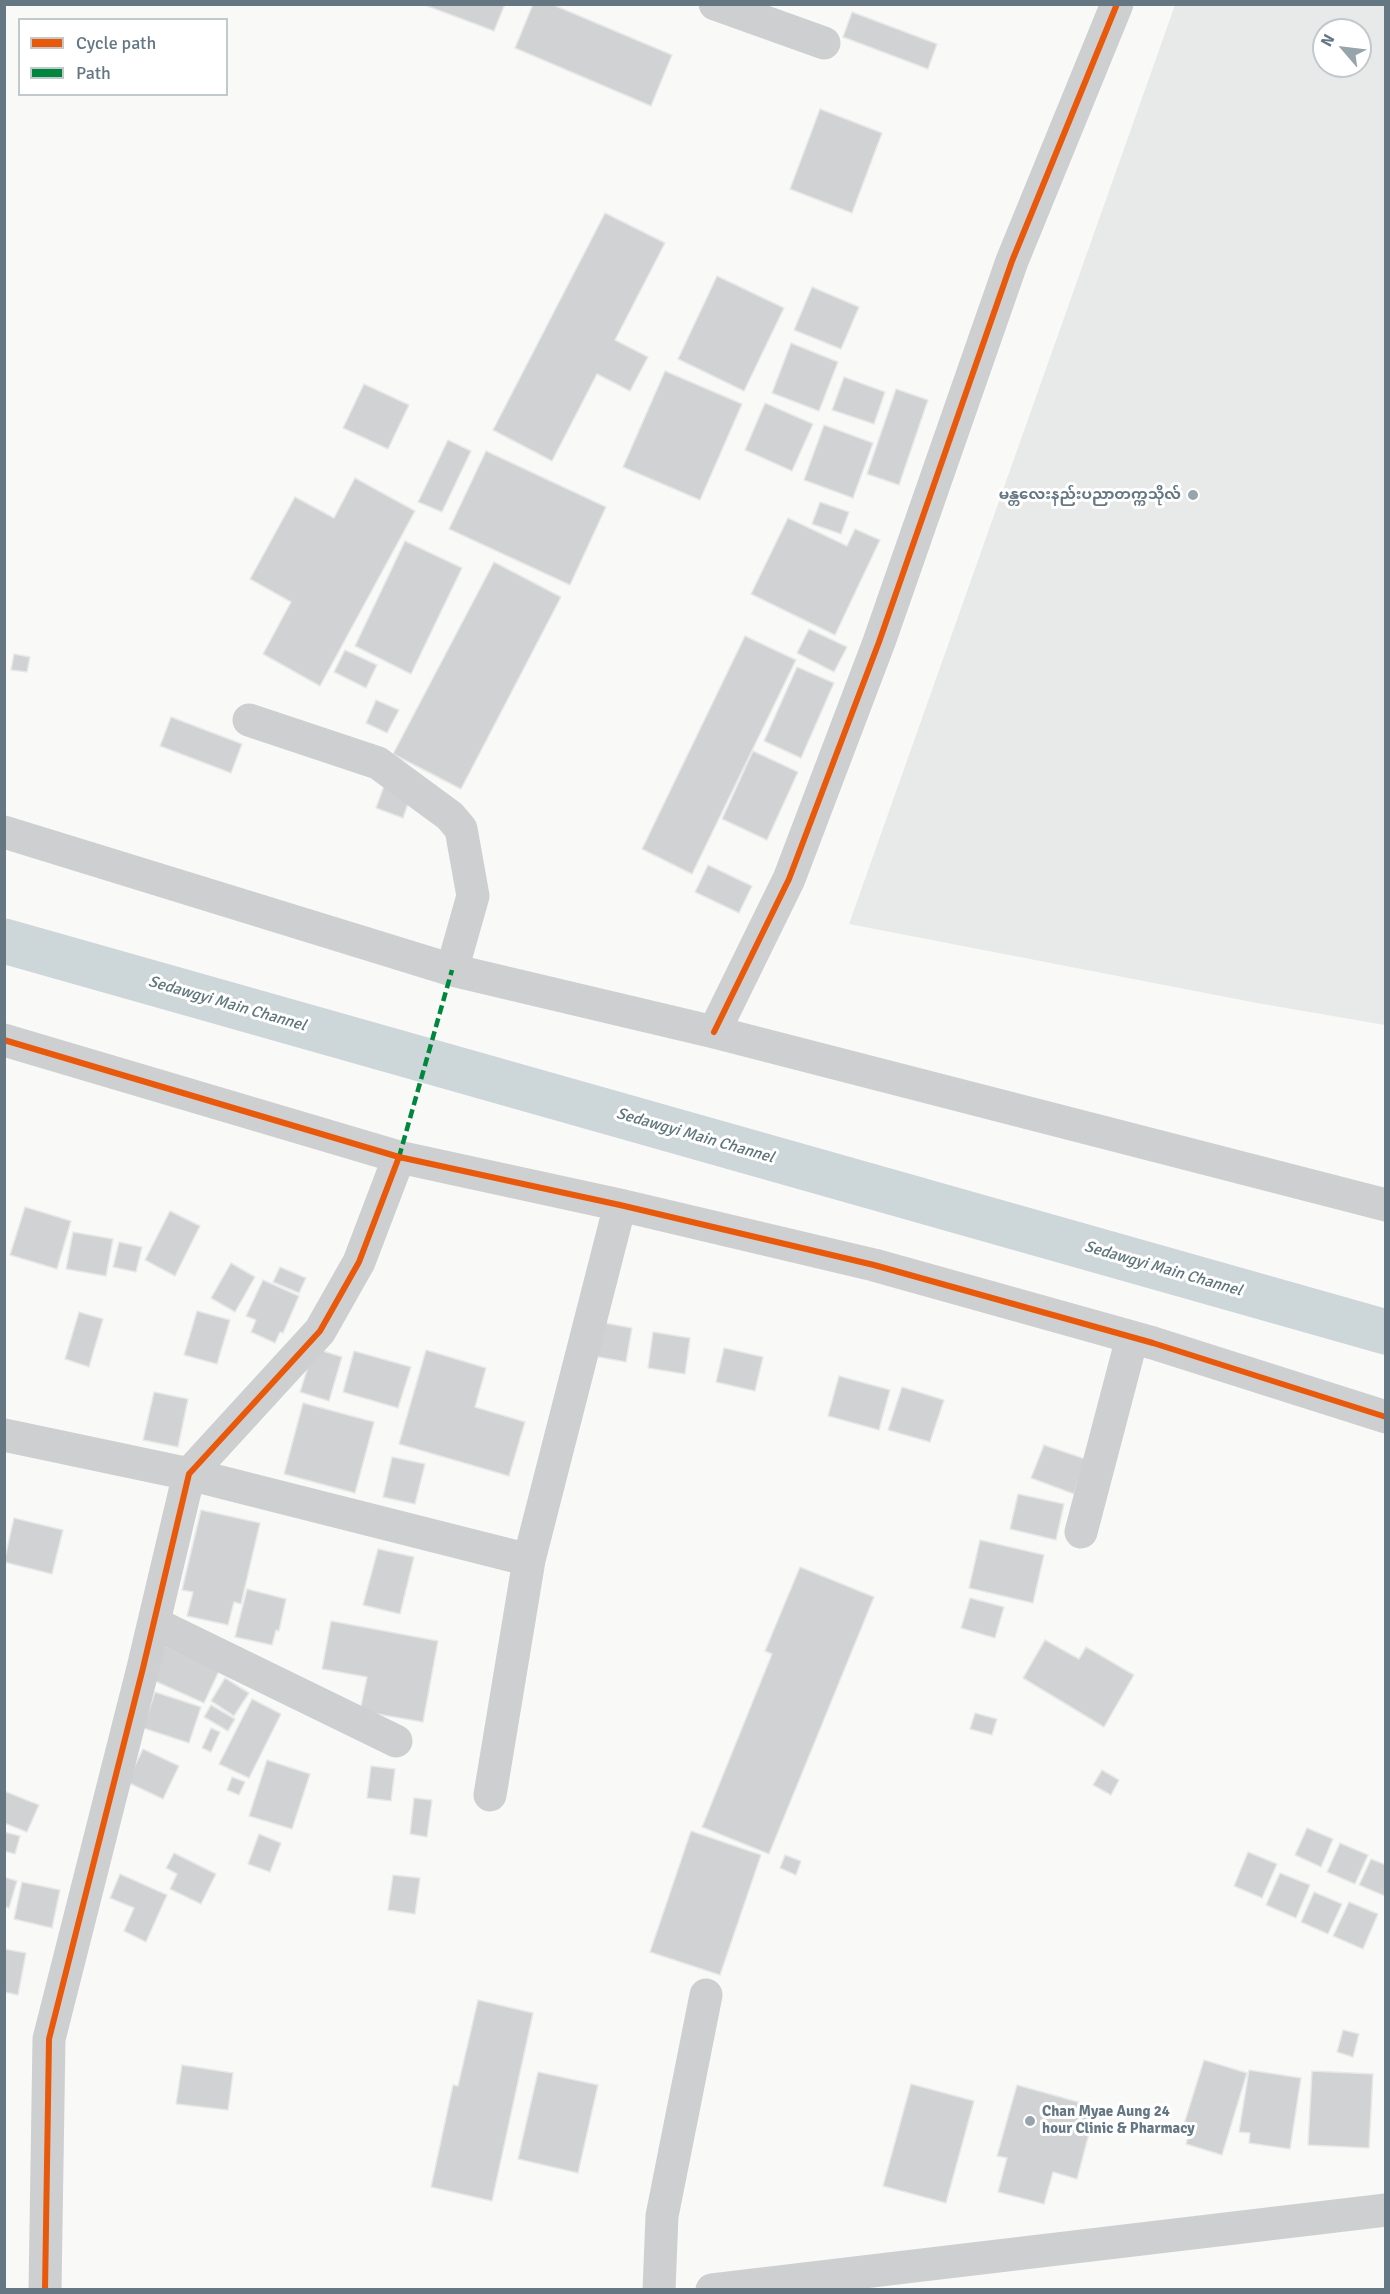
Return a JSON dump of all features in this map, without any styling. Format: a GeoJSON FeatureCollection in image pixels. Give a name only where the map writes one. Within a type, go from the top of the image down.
{"type":"FeatureCollection","features":[{"type":"Feature","properties":{"kind":"street"},"geometry":{"type":"LineString","coordinates":[[716,4],[824,43]]}},
{"type":"Feature","properties":{"kind":"street"},"geometry":{"type":"LineString","coordinates":[[714,1032],[789,879],[879,642],[1012,261],[1117,4]]}},
{"type":"Feature","properties":{"kind":"street"},"geometry":{"type":"LineString","coordinates":[[249,720],[378,763],[450,816],[461,829],[473,896],[452,970]]}},
{"type":"Feature","properties":{"kind":"street"},"geometry":{"type":"LineString","coordinates":[[4,832],[452,970],[714,1032],[1386,1205]]}},
{"type":"Feature","properties":{"kind":"street"},"geometry":{"type":"LineString","coordinates":[[4,1040],[399,1157],[620,1205],[874,1265],[1132,1338],[1386,1417]]}},
{"type":"Feature","properties":{"kind":"street"},"geometry":{"type":"LineString","coordinates":[[45,2289],[49,2039],[154,1623],[189,1474],[320,1331],[359,1262],[399,1157]]}},
{"type":"Feature","properties":{"kind":"street"},"geometry":{"type":"LineString","coordinates":[[490,1795],[529,1560],[620,1205]]}},
{"type":"Feature","properties":{"kind":"street"},"geometry":{"type":"LineString","coordinates":[[1081,1532],[1132,1338]]}},
{"type":"Feature","properties":{"kind":"street"},"geometry":{"type":"LineString","coordinates":[[4,1435],[189,1474],[529,1560]]}},
{"type":"Feature","properties":{"kind":"street"},"geometry":{"type":"LineString","coordinates":[[154,1623],[396,1741]]}},
{"type":"Feature","properties":{"kind":"street"},"geometry":{"type":"LineString","coordinates":[[659,2289],[662,2216],[706,1995]]}},
{"type":"Feature","properties":{"kind":"street"},"geometry":{"type":"LineString","coordinates":[[711,2289],[1386,2210]]}},
{"type":"Feature","properties":{"kind":"shaded area","name":"မန္တလေးနည်းပညာတက္ကသိုလ်"},"geometry":{"type":"Polygon","coordinates":[[[1175,5],[1385,5],[1385,1025],[1257,1003],[849,924],[1175,5]]]}},
{"type":"Feature","properties":{"kind":"building"},"geometry":{"type":"Polygon","coordinates":[[[422,4],[505,4],[494,31],[422,4]]]}},
{"type":"Feature","properties":{"kind":"building"},"geometry":{"type":"Polygon","coordinates":[[[533,4],[551,4],[672,55],[651,106],[515,48],[533,4]]]}},
{"type":"Feature","properties":{"kind":"building"},"geometry":{"type":"Polygon","coordinates":[[[852,12],[937,44],[928,69],[843,37],[852,12]]]}},
{"type":"Feature","properties":{"kind":"building"},"geometry":{"type":"Polygon","coordinates":[[[820,109],[882,133],[852,213],[790,189],[820,109]]]}},
{"type":"Feature","properties":{"kind":"building"},"geometry":{"type":"Polygon","coordinates":[[[605,213],[665,243],[615,340],[648,357],[630,391],[597,374],[552,461],[493,430],[605,213]]]}},
{"type":"Feature","properties":{"kind":"building"},"geometry":{"type":"Polygon","coordinates":[[[717,276],[784,308],[744,391],[678,359],[717,276]]]}},
{"type":"Feature","properties":{"kind":"building"},"geometry":{"type":"Polygon","coordinates":[[[812,287],[859,307],[841,349],[794,330],[812,287]]]}},
{"type":"Feature","properties":{"kind":"building"},"geometry":{"type":"Polygon","coordinates":[[[791,343],[838,362],[819,411],[772,393],[791,343]]]}},
{"type":"Feature","properties":{"kind":"building"},"geometry":{"type":"Polygon","coordinates":[[[665,371],[742,404],[700,500],[623,467],[665,371]]]}},
{"type":"Feature","properties":{"kind":"building"},"geometry":{"type":"Polygon","coordinates":[[[844,377],[885,392],[874,424],[832,410],[844,377]]]}},
{"type":"Feature","properties":{"kind":"building"},"geometry":{"type":"Polygon","coordinates":[[[364,384],[409,405],[388,449],[343,428],[364,384]]]}},
{"type":"Feature","properties":{"kind":"building"},"geometry":{"type":"Polygon","coordinates":[[[896,389],[928,400],[899,485],[867,474],[896,389]]]}},
{"type":"Feature","properties":{"kind":"building"},"geometry":{"type":"Polygon","coordinates":[[[765,403],[813,424],[792,471],[745,450],[765,403]]]}},
{"type":"Feature","properties":{"kind":"building"},"geometry":{"type":"Polygon","coordinates":[[[824,425],[873,443],[853,498],[804,480],[824,425]]]}},
{"type":"Feature","properties":{"kind":"building"},"geometry":{"type":"Polygon","coordinates":[[[448,440],[471,451],[442,512],[418,502],[448,440]]]}},
{"type":"Feature","properties":{"kind":"building"},"geometry":{"type":"Polygon","coordinates":[[[486,451],[606,507],[570,585],[449,529],[486,451]]]}},
{"type":"Feature","properties":{"kind":"building"},"geometry":{"type":"Polygon","coordinates":[[[355,478],[415,511],[320,686],[263,654],[291,602],[250,579],[295,497],[334,518],[355,478]]]}},
{"type":"Feature","properties":{"kind":"building"},"geometry":{"type":"Polygon","coordinates":[[[820,502],[849,512],[841,534],[812,524],[820,502]]]}},
{"type":"Feature","properties":{"kind":"building"},"geometry":{"type":"Polygon","coordinates":[[[788,518],[847,546],[855,529],[880,540],[835,635],[751,594],[788,518]]]}},
{"type":"Feature","properties":{"kind":"building"},"geometry":{"type":"Polygon","coordinates":[[[405,541],[462,568],[411,674],[355,646],[405,541]]]}},
{"type":"Feature","properties":{"kind":"building"},"geometry":{"type":"Polygon","coordinates":[[[494,562],[561,597],[461,789],[393,754],[494,562]]]}},
{"type":"Feature","properties":{"kind":"building"},"geometry":{"type":"Polygon","coordinates":[[[809,629],[847,647],[834,672],[797,653],[809,629]]]}},
{"type":"Feature","properties":{"kind":"building"},"geometry":{"type":"Polygon","coordinates":[[[745,636],[796,660],[692,874],[642,849],[745,636]]]}},
{"type":"Feature","properties":{"kind":"building"},"geometry":{"type":"Polygon","coordinates":[[[345,650],[377,665],[366,688],[334,672],[345,650]]]}},
{"type":"Feature","properties":{"kind":"building"},"geometry":{"type":"Polygon","coordinates":[[[14,654],[30,657],[27,672],[11,670],[14,654]]]}},
{"type":"Feature","properties":{"kind":"building"},"geometry":{"type":"Polygon","coordinates":[[[797,667],[834,683],[801,758],[764,741],[797,667]]]}},
{"type":"Feature","properties":{"kind":"building"},"geometry":{"type":"Polygon","coordinates":[[[376,700],[399,710],[387,733],[366,723],[376,700]]]}},
{"type":"Feature","properties":{"kind":"building"},"geometry":{"type":"Polygon","coordinates":[[[171,717],[242,744],[231,773],[160,746],[171,717]]]}},
{"type":"Feature","properties":{"kind":"building"},"geometry":{"type":"Polygon","coordinates":[[[753,751],[798,772],[767,840],[722,819],[753,751]]]}},
{"type":"Feature","properties":{"kind":"building"},"geometry":{"type":"Polygon","coordinates":[[[384,786],[411,795],[403,818],[376,808],[384,786]]]}},
{"type":"Feature","properties":{"kind":"building"},"geometry":{"type":"Polygon","coordinates":[[[708,865],[752,886],[739,913],[695,892],[708,865]]]}},
{"type":"Feature","properties":{"kind":"building"},"geometry":{"type":"Polygon","coordinates":[[[25,1207],[71,1221],[57,1269],[10,1255],[25,1207]]]}},
{"type":"Feature","properties":{"kind":"building"},"geometry":{"type":"Polygon","coordinates":[[[170,1211],[200,1226],[175,1276],[145,1260],[170,1211]]]}},
{"type":"Feature","properties":{"kind":"building"},"geometry":{"type":"Polygon","coordinates":[[[73,1232],[113,1239],[106,1276],[66,1269],[73,1232]]]}},
{"type":"Feature","properties":{"kind":"building"},"geometry":{"type":"Polygon","coordinates":[[[119,1242],[142,1247],[136,1272],[113,1267],[119,1242]]]}},
{"type":"Feature","properties":{"kind":"building"},"geometry":{"type":"Polygon","coordinates":[[[231,1263],[255,1277],[235,1312],[211,1298],[231,1263]]]}},
{"type":"Feature","properties":{"kind":"building"},"geometry":{"type":"Polygon","coordinates":[[[280,1267],[306,1278],[299,1293],[273,1282],[280,1267]]]}},
{"type":"Feature","properties":{"kind":"building"},"geometry":{"type":"Polygon","coordinates":[[[263,1280],[299,1296],[283,1333],[280,1332],[275,1343],[251,1332],[256,1320],[246,1316],[263,1280]]]}},
{"type":"Feature","properties":{"kind":"building"},"geometry":{"type":"Polygon","coordinates":[[[197,1311],[230,1320],[217,1364],[184,1355],[197,1311]]]}},
{"type":"Feature","properties":{"kind":"building"},"geometry":{"type":"Polygon","coordinates":[[[79,1312],[103,1319],[89,1367],[65,1359],[79,1312]]]}},
{"type":"Feature","properties":{"kind":"building"},"geometry":{"type":"Polygon","coordinates":[[[594,1321],[632,1328],[626,1362],[588,1355],[594,1321]]]}},
{"type":"Feature","properties":{"kind":"building"},"geometry":{"type":"Polygon","coordinates":[[[653,1332],[690,1338],[685,1374],[648,1368],[653,1332]]]}},
{"type":"Feature","properties":{"kind":"building"},"geometry":{"type":"Polygon","coordinates":[[[314,1348],[342,1357],[329,1401],[300,1392],[314,1348]]]}},
{"type":"Feature","properties":{"kind":"building"},"geometry":{"type":"Polygon","coordinates":[[[724,1348],[763,1357],[755,1391],[716,1382],[724,1348]]]}},
{"type":"Feature","properties":{"kind":"building"},"geometry":{"type":"Polygon","coordinates":[[[426,1350],[486,1368],[475,1407],[525,1422],[509,1476],[399,1444],[426,1350]]]}},
{"type":"Feature","properties":{"kind":"building"},"geometry":{"type":"Polygon","coordinates":[[[354,1351],[411,1367],[398,1408],[343,1392],[354,1351]]]}},
{"type":"Feature","properties":{"kind":"building"},"geometry":{"type":"Polygon","coordinates":[[[839,1376],[890,1390],[879,1430],[828,1416],[839,1376]]]}},
{"type":"Feature","properties":{"kind":"building"},"geometry":{"type":"Polygon","coordinates":[[[902,1387],[944,1400],[930,1442],[888,1430],[902,1387]]]}},
{"type":"Feature","properties":{"kind":"building"},"geometry":{"type":"Polygon","coordinates":[[[154,1392],[188,1399],[178,1447],[143,1440],[154,1392]]]}},
{"type":"Feature","properties":{"kind":"building"},"geometry":{"type":"Polygon","coordinates":[[[303,1403],[374,1422],[355,1493],[284,1474],[303,1403]]]}},
{"type":"Feature","properties":{"kind":"building"},"geometry":{"type":"Polygon","coordinates":[[[1044,1445],[1085,1459],[1074,1494],[1031,1478],[1044,1445]]]}},
{"type":"Feature","properties":{"kind":"building"},"geometry":{"type":"Polygon","coordinates":[[[392,1457],[425,1464],[415,1504],[383,1497],[392,1457]]]}},
{"type":"Feature","properties":{"kind":"building"},"geometry":{"type":"Polygon","coordinates":[[[1018,1494],[1064,1504],[1056,1540],[1010,1529],[1018,1494]]]}},
{"type":"Feature","properties":{"kind":"building"},"geometry":{"type":"Polygon","coordinates":[[[201,1510],[260,1523],[241,1604],[234,1602],[228,1625],[187,1616],[193,1592],[182,1590],[201,1510]]]}},
{"type":"Feature","properties":{"kind":"building"},"geometry":{"type":"Polygon","coordinates":[[[14,1518],[63,1530],[52,1574],[4,1562],[14,1518]]]}},
{"type":"Feature","properties":{"kind":"building"},"geometry":{"type":"Polygon","coordinates":[[[980,1540],[1044,1555],[1033,1603],[969,1588],[980,1540]]]}},
{"type":"Feature","properties":{"kind":"building"},"geometry":{"type":"Polygon","coordinates":[[[378,1549],[414,1557],[400,1614],[363,1605],[378,1549]]]}},
{"type":"Feature","properties":{"kind":"building"},"geometry":{"type":"Polygon","coordinates":[[[800,1567],[874,1597],[769,1854],[702,1827],[772,1654],[765,1651],[800,1567]]]}},
{"type":"Feature","properties":{"kind":"building"},"geometry":{"type":"Polygon","coordinates":[[[247,1589],[286,1599],[279,1631],[276,1630],[272,1645],[235,1637],[247,1589]]]}},
{"type":"Feature","properties":{"kind":"building"},"geometry":{"type":"Polygon","coordinates":[[[970,1598],[1004,1607],[995,1638],[961,1628],[970,1598]]]}},
{"type":"Feature","properties":{"kind":"building"},"geometry":{"type":"Polygon","coordinates":[[[331,1621],[438,1641],[423,1722],[360,1711],[367,1677],[322,1669],[331,1621]]]}},
{"type":"Feature","properties":{"kind":"building"},"geometry":{"type":"Polygon","coordinates":[[[1045,1640],[1079,1659],[1086,1647],[1134,1675],[1104,1727],[1023,1678],[1045,1640]]]}},
{"type":"Feature","properties":{"kind":"building"},"geometry":{"type":"Polygon","coordinates":[[[163,1645],[219,1671],[204,1703],[148,1678],[163,1645]]]}},
{"type":"Feature","properties":{"kind":"building"},"geometry":{"type":"Polygon","coordinates":[[[225,1678],[249,1693],[234,1716],[211,1701],[225,1678]]]}},
{"type":"Feature","properties":{"kind":"building"},"geometry":{"type":"Polygon","coordinates":[[[155,1692],[201,1707],[189,1743],[143,1728],[155,1692]]]}},
{"type":"Feature","properties":{"kind":"building"},"geometry":{"type":"Polygon","coordinates":[[[252,1699],[281,1714],[249,1778],[219,1764],[252,1699]]]}},
{"type":"Feature","properties":{"kind":"building"},"geometry":{"type":"Polygon","coordinates":[[[211,1705],[235,1719],[228,1731],[204,1717],[211,1705]]]}},
{"type":"Feature","properties":{"kind":"building"},"geometry":{"type":"Polygon","coordinates":[[[975,1713],[997,1719],[992,1735],[970,1729],[975,1713]]]}},
{"type":"Feature","properties":{"kind":"building"},"geometry":{"type":"Polygon","coordinates":[[[211,1728],[220,1732],[211,1752],[202,1748],[211,1728]]]}},
{"type":"Feature","properties":{"kind":"building"},"geometry":{"type":"Polygon","coordinates":[[[143,1749],[179,1766],[163,1799],[127,1782],[143,1749]]]}},
{"type":"Feature","properties":{"kind":"building"},"geometry":{"type":"Polygon","coordinates":[[[267,1760],[310,1774],[292,1829],[249,1816],[267,1760]]]}},
{"type":"Feature","properties":{"kind":"building"},"geometry":{"type":"Polygon","coordinates":[[[371,1766],[395,1769],[391,1801],[367,1798],[371,1766]]]}},
{"type":"Feature","properties":{"kind":"building"},"geometry":{"type":"Polygon","coordinates":[[[1102,1770],[1119,1780],[1111,1795],[1093,1785],[1102,1770]]]}},
{"type":"Feature","properties":{"kind":"building"},"geometry":{"type":"Polygon","coordinates":[[[232,1777],[245,1782],[239,1795],[227,1790],[232,1777]]]}},
{"type":"Feature","properties":{"kind":"building"},"geometry":{"type":"Polygon","coordinates":[[[4,1791],[39,1805],[27,1832],[4,1823],[4,1791]]]}},
{"type":"Feature","properties":{"kind":"building"},"geometry":{"type":"Polygon","coordinates":[[[414,1798],[432,1800],[427,1837],[410,1834],[414,1798]]]}},
{"type":"Feature","properties":{"kind":"building"},"geometry":{"type":"Polygon","coordinates":[[[1307,1828],[1333,1839],[1321,1867],[1295,1855],[1307,1828]]]}},
{"type":"Feature","properties":{"kind":"building"},"geometry":{"type":"Polygon","coordinates":[[[691,1831],[761,1855],[720,1975],[650,1952],[691,1831]]]}},
{"type":"Feature","properties":{"kind":"building"},"geometry":{"type":"Polygon","coordinates":[[[4,1832],[20,1836],[15,1854],[4,1851],[4,1832]]]}},
{"type":"Feature","properties":{"kind":"building"},"geometry":{"type":"Polygon","coordinates":[[[259,1834],[281,1843],[270,1872],[248,1864],[259,1834]]]}},
{"type":"Feature","properties":{"kind":"building"},"geometry":{"type":"Polygon","coordinates":[[[1340,1843],[1368,1855],[1355,1884],[1327,1872],[1340,1843]]]}},
{"type":"Feature","properties":{"kind":"building"},"geometry":{"type":"Polygon","coordinates":[[[1248,1852],[1277,1864],[1262,1898],[1234,1886],[1248,1852]]]}},
{"type":"Feature","properties":{"kind":"building"},"geometry":{"type":"Polygon","coordinates":[[[174,1853],[216,1874],[201,1904],[170,1889],[177,1874],[166,1868],[174,1853]]]}},
{"type":"Feature","properties":{"kind":"building"},"geometry":{"type":"Polygon","coordinates":[[[785,1855],[801,1861],[796,1875],[780,1868],[785,1855]]]}},
{"type":"Feature","properties":{"kind":"building"},"geometry":{"type":"Polygon","coordinates":[[[1371,1859],[1386,1865],[1385,1896],[1359,1885],[1371,1859]]]}},
{"type":"Feature","properties":{"kind":"building"},"geometry":{"type":"Polygon","coordinates":[[[1280,1873],[1310,1885],[1296,1918],[1266,1905],[1280,1873]]]}},
{"type":"Feature","properties":{"kind":"building"},"geometry":{"type":"Polygon","coordinates":[[[120,1874],[167,1895],[146,1942],[124,1931],[134,1908],[110,1898],[120,1874]]]}},
{"type":"Feature","properties":{"kind":"building"},"geometry":{"type":"Polygon","coordinates":[[[393,1875],[420,1878],[415,1914],[388,1910],[393,1875]]]}},
{"type":"Feature","properties":{"kind":"building"},"geometry":{"type":"Polygon","coordinates":[[[4,1877],[17,1881],[9,1908],[4,1906],[4,1877]]]}},
{"type":"Feature","properties":{"kind":"building"},"geometry":{"type":"Polygon","coordinates":[[[22,1882],[60,1890],[52,1928],[14,1919],[22,1882]]]}},
{"type":"Feature","properties":{"kind":"building"},"geometry":{"type":"Polygon","coordinates":[[[1314,1892],[1342,1904],[1328,1934],[1301,1922],[1314,1892]]]}},
{"type":"Feature","properties":{"kind":"building"},"geometry":{"type":"Polygon","coordinates":[[[1349,1902],[1378,1914],[1363,1949],[1333,1936],[1349,1902]]]}},
{"type":"Feature","properties":{"kind":"building"},"geometry":{"type":"Polygon","coordinates":[[[4,1949],[26,1953],[18,1995],[4,1992],[4,1949]]]}},
{"type":"Feature","properties":{"kind":"building"},"geometry":{"type":"Polygon","coordinates":[[[478,2000],[533,2013],[492,2201],[431,2187],[453,2085],[458,2086],[478,2000]]]}},
{"type":"Feature","properties":{"kind":"building"},"geometry":{"type":"Polygon","coordinates":[[[1343,2030],[1359,2034],[1353,2057],[1337,2052],[1343,2030]]]}},
{"type":"Feature","properties":{"kind":"building"},"geometry":{"type":"Polygon","coordinates":[[[1204,2060],[1247,2073],[1222,2155],[1186,2144],[1191,2126],[1184,2124],[1204,2060]]]}},
{"type":"Feature","properties":{"kind":"building"},"geometry":{"type":"Polygon","coordinates":[[[182,2065],[233,2073],[228,2110],[176,2104],[182,2065]]]}},
{"type":"Feature","properties":{"kind":"building"},"geometry":{"type":"Polygon","coordinates":[[[1249,2070],[1301,2078],[1290,2149],[1249,2143],[1250,2133],[1239,2132],[1249,2070]]]}},
{"type":"Feature","properties":{"kind":"building"},"geometry":{"type":"Polygon","coordinates":[[[1312,2071],[1373,2074],[1369,2148],[1308,2145],[1312,2071]]]}},
{"type":"Feature","properties":{"kind":"building"},"geometry":{"type":"Polygon","coordinates":[[[538,2072],[598,2085],[578,2173],[518,2159],[538,2072]]]}},
{"type":"Feature","properties":{"kind":"building"},"geometry":{"type":"Polygon","coordinates":[[[911,2084],[974,2101],[946,2203],[883,2186],[911,2084]]]}},
{"type":"Feature","properties":{"kind":"building"},"geometry":{"type":"Polygon","coordinates":[[[1017,2085],[1096,2107],[1077,2179],[1053,2172],[1044,2204],[998,2192],[1007,2158],[997,2156],[1017,2085]]]}},
{"type":"Feature","properties":{"kind":"waterway","name":"Sedawgyi Main Channel"},"geometry":{"type":"LineString","coordinates":[[4,941],[1386,1332]]}},
{"type":"Feature","properties":{"kind":"marked path"},"geometry":{"type":"LineString","coordinates":[[399,1157],[452,970]]}},
{"type":"Feature","properties":{"kind":"cycle path"},"geometry":{"type":"LineString","coordinates":[[714,1032],[789,879],[879,642],[1012,261],[1117,4]]}},
{"type":"Feature","properties":{"kind":"cycle path"},"geometry":{"type":"LineString","coordinates":[[4,1040],[399,1157],[620,1205],[874,1265],[1153,1343],[1386,1417]]}},
{"type":"Feature","properties":{"kind":"cycle path"},"geometry":{"type":"LineString","coordinates":[[45,2290],[49,2039],[143,1668],[189,1474],[320,1331],[359,1262],[399,1157]]}},
{"type":"Feature","properties":{"kind":"place","name":"မန္တလေးနည်းပညာတက္ကသိုလ်"},"geometry":{"type":"Point","coordinates":[1193,495]}},
{"type":"Feature","properties":{"kind":"place","name":"Chan Myae Aung 24 hour Clinic & Pharmacy"},"geometry":{"type":"Point","coordinates":[1030,2121]}}]}
